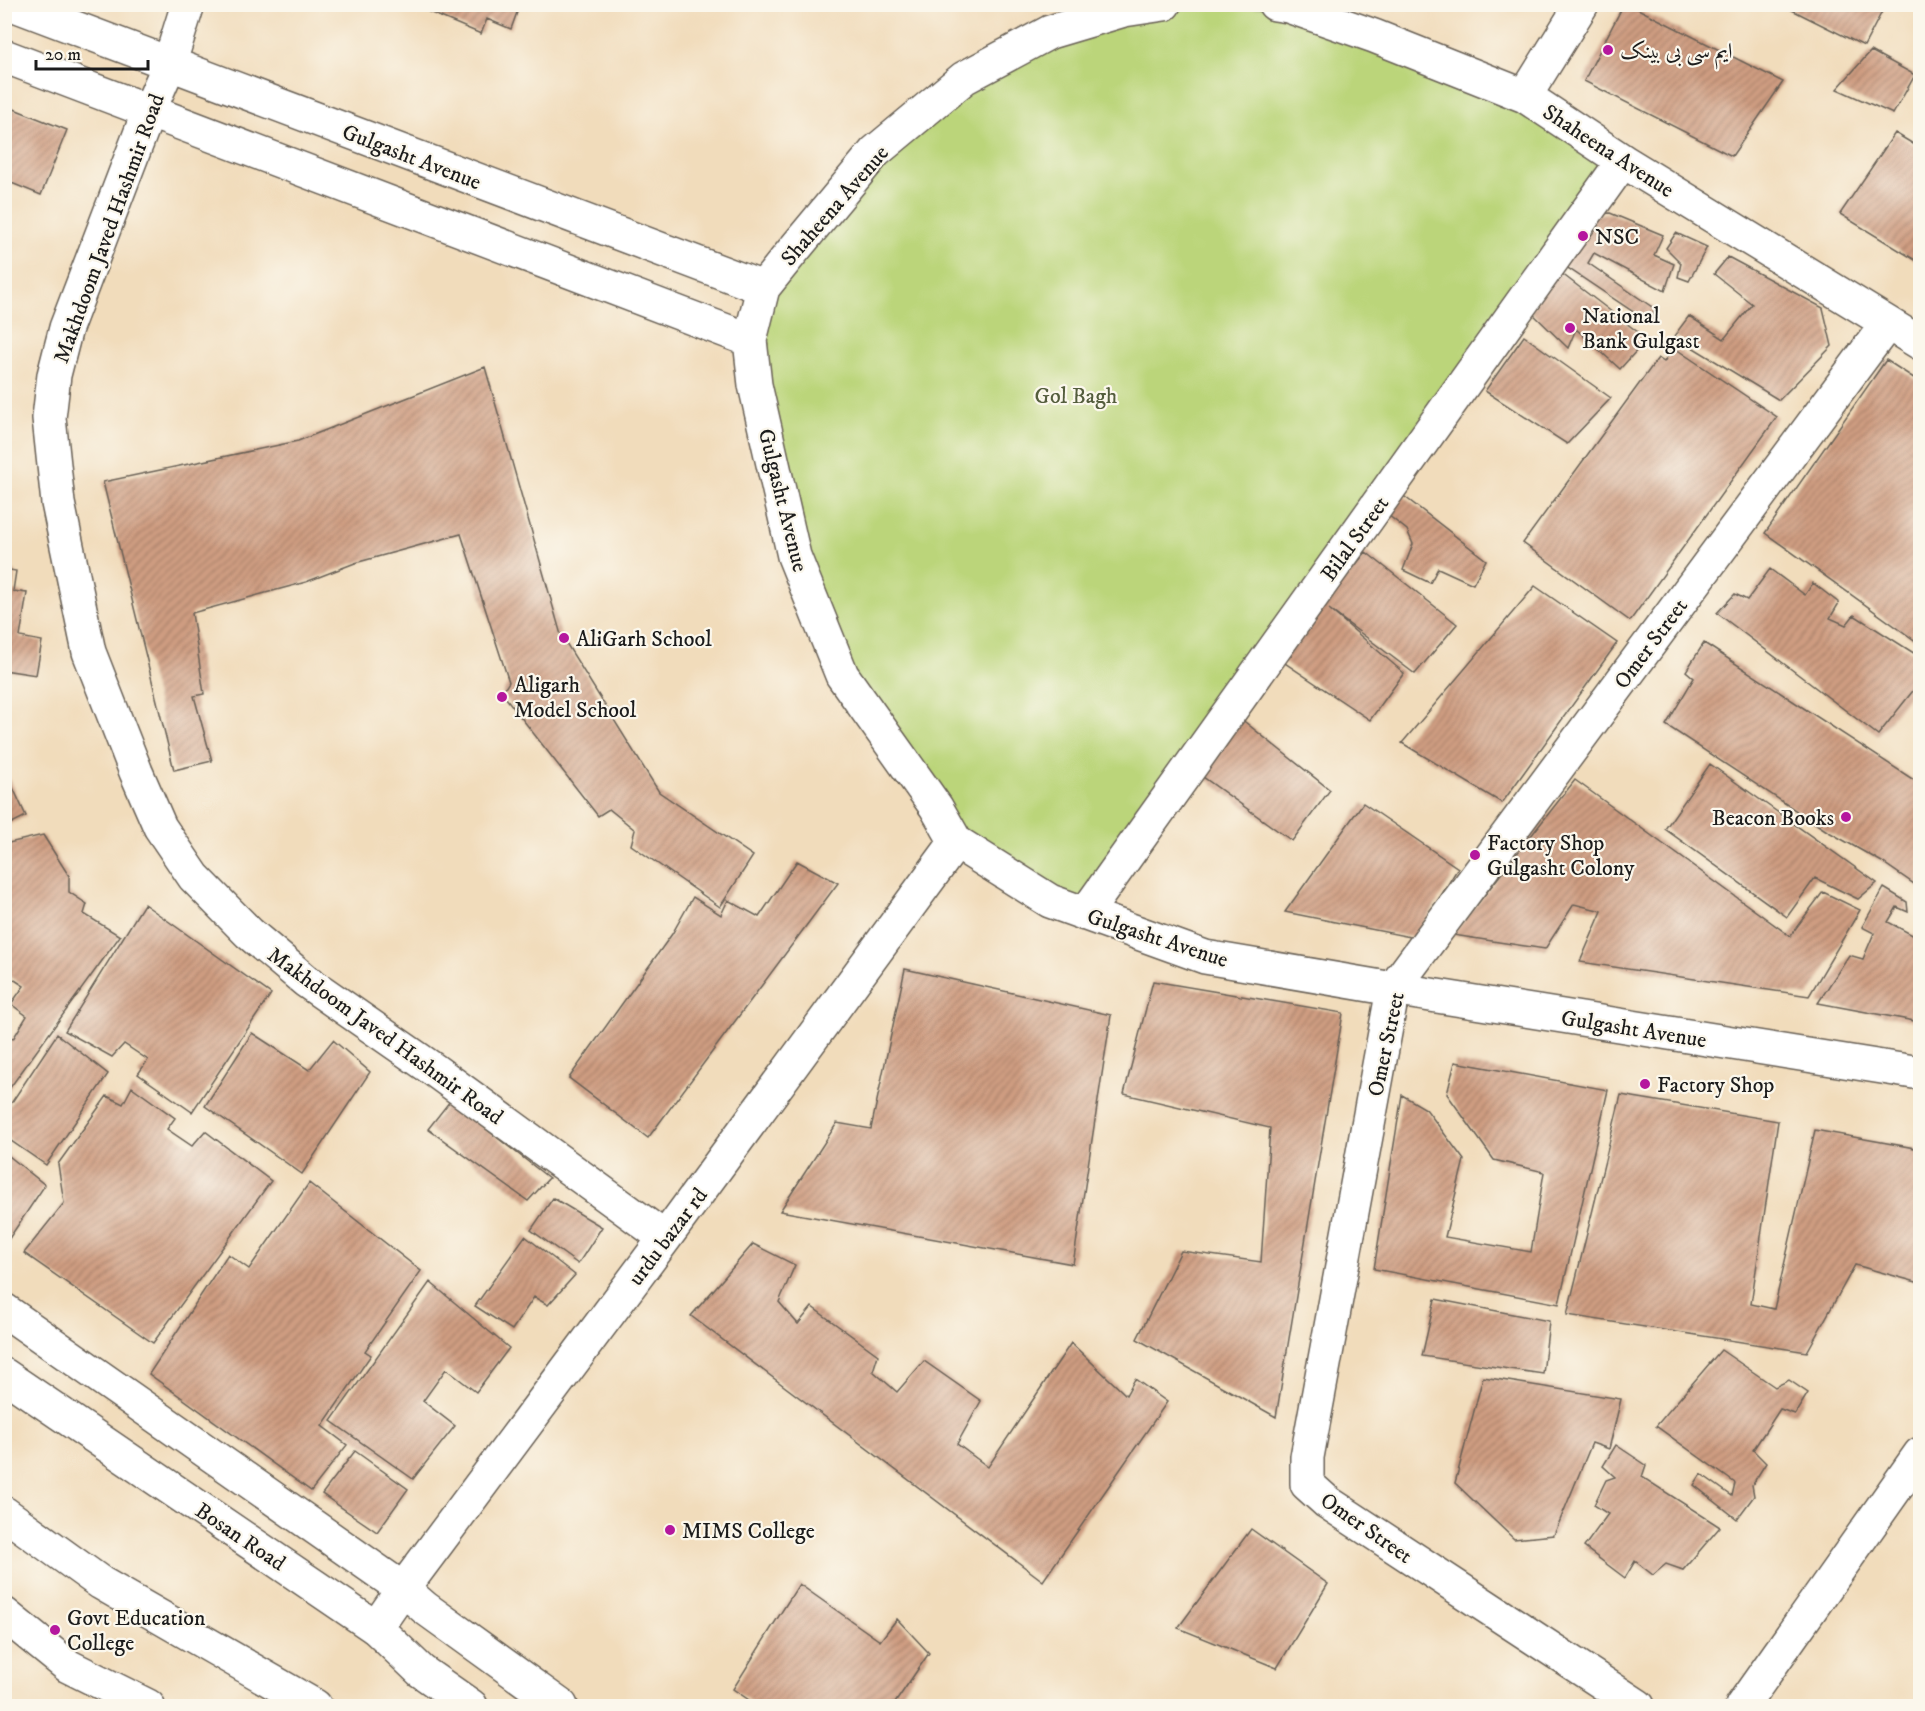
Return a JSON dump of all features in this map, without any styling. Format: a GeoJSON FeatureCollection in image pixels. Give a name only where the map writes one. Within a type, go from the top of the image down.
{"type":"FeatureCollection","features":[{"type":"Feature","properties":{"kind":"street","name":"Gulgasht Avenue"},"geometry":{"type":"LineString","coordinates":[[12,4],[763,288],[750,340],[755,385],[794,556],[842,675],[936,807],[956,842],[1050,901],[1205,957],[1920,1073]]}},
{"type":"Feature","properties":{"kind":"street","name":"Makhdoom Javed Hashmir Road"},"geometry":{"type":"LineString","coordinates":[[189,4],[169,65],[149,111],[66,328],[54,375],[49,418],[58,503],[89,652],[160,827],[194,877],[249,933],[306,981],[434,1070],[665,1238]]}},
{"type":"Feature","properties":{"kind":"street","name":"Shaheena Avenue"},"geometry":{"type":"LineString","coordinates":[[763,288],[875,152],[964,78],[1050,32],[1124,10],[1164,4]]}},
{"type":"Feature","properties":{"kind":"street","name":"Shaheena Avenue"},"geometry":{"type":"LineString","coordinates":[[1275,4],[1288,6],[1374,36],[1525,96],[1623,161],[1920,343]]}},
{"type":"Feature","properties":{"kind":"street"},"geometry":{"type":"LineString","coordinates":[[1525,96],[1581,4]]}},
{"type":"Feature","properties":{"kind":"street"},"geometry":{"type":"LineString","coordinates":[[4,56],[750,340]]}},
{"type":"Feature","properties":{"kind":"street","name":"Bilal Street"},"geometry":{"type":"LineString","coordinates":[[1085,914],[1623,161]]}},
{"type":"Feature","properties":{"kind":"street","name":"Omer Street"},"geometry":{"type":"LineString","coordinates":[[1638,1707],[1327,1502],[1307,1484],[1307,1457],[1393,989],[1887,324]]}},
{"type":"Feature","properties":{"kind":"street","name":"urdu bazar rd"},"geometry":{"type":"LineString","coordinates":[[376,1628],[956,842]]}},
{"type":"Feature","properties":{"kind":"street"},"geometry":{"type":"LineString","coordinates":[[4,1310],[403,1589],[425,1608],[561,1707]]}},
{"type":"Feature","properties":{"kind":"street","name":"Bosan Road"},"geometry":{"type":"LineString","coordinates":[[4,1375],[376,1628],[421,1671],[471,1707]]}},
{"type":"Feature","properties":{"kind":"street"},"geometry":{"type":"LineString","coordinates":[[1742,1707],[1920,1454]]}},
{"type":"Feature","properties":{"kind":"street"},"geometry":{"type":"LineString","coordinates":[[4,1513],[101,1583],[315,1707]]}},
{"type":"Feature","properties":{"kind":"street"},"geometry":{"type":"LineString","coordinates":[[4,1614],[68,1666],[148,1707]]}},
{"type":"Feature","properties":{"kind":"green space","name":"Gol Bagh"},"geometry":{"type":"Polygon","coordinates":[[[1288,6],[1623,161],[1085,914],[956,842],[842,675],[755,385],[763,288],[964,78],[1124,10],[1288,6]]]}},
{"type":"Feature","properties":{"kind":"building"},"geometry":{"type":"Polygon","coordinates":[[[410,4],[520,4],[511,29],[487,19],[481,34],[410,4]]]}},
{"type":"Feature","properties":{"kind":"building"},"geometry":{"type":"Polygon","coordinates":[[[1624,4],[1783,82],[1732,156],[1584,81],[1624,4]]]}},
{"type":"Feature","properties":{"kind":"building"},"geometry":{"type":"Polygon","coordinates":[[[1780,4],[1886,4],[1864,46],[1780,4]]]}},
{"type":"Feature","properties":{"kind":"building"},"geometry":{"type":"Polygon","coordinates":[[[1871,51],[1915,75],[1893,114],[1837,89],[1871,51]]]}},
{"type":"Feature","properties":{"kind":"building"},"geometry":{"type":"Polygon","coordinates":[[[4,105],[67,130],[41,195],[4,180],[4,105]]]}},
{"type":"Feature","properties":{"kind":"building"},"geometry":{"type":"Polygon","coordinates":[[[1895,133],[1920,148],[1920,263],[1840,214],[1895,133]]]}},
{"type":"Feature","properties":{"kind":"building"},"geometry":{"type":"Polygon","coordinates":[[[1610,213],[1663,235],[1654,255],[1674,264],[1665,291],[1594,253],[1588,263],[1655,309],[1650,323],[1559,262],[1594,215],[1610,213]]]}},
{"type":"Feature","properties":{"kind":"building"},"geometry":{"type":"Polygon","coordinates":[[[1676,233],[1707,247],[1689,281],[1678,277],[1681,263],[1666,248],[1676,233]]]}},
{"type":"Feature","properties":{"kind":"building"},"geometry":{"type":"Polygon","coordinates":[[[1728,257],[1823,308],[1832,346],[1779,400],[1674,336],[1689,316],[1724,339],[1752,304],[1714,274],[1728,257]]]}},
{"type":"Feature","properties":{"kind":"building"},"geometry":{"type":"Polygon","coordinates":[[[1557,270],[1647,339],[1620,369],[1576,329],[1568,348],[1530,311],[1557,270]]]}},
{"type":"Feature","properties":{"kind":"building"},"geometry":{"type":"Polygon","coordinates":[[[1524,336],[1611,398],[1567,444],[1485,391],[1524,336]]]}},
{"type":"Feature","properties":{"kind":"building"},"geometry":{"type":"Polygon","coordinates":[[[1673,347],[1777,417],[1630,621],[1523,543],[1658,358],[1664,362],[1673,347]]]}},
{"type":"Feature","properties":{"kind":"building"},"geometry":{"type":"Polygon","coordinates":[[[1886,360],[1920,382],[1920,644],[1765,533],[1886,360]]]}},
{"type":"Feature","properties":{"kind":"building"},"geometry":{"type":"Polygon","coordinates":[[[485,367],[561,635],[659,792],[753,856],[720,907],[631,845],[635,830],[609,809],[598,816],[502,693],[509,682],[461,534],[355,563],[306,582],[192,613],[204,694],[194,696],[212,761],[174,770],[103,482],[298,441],[485,367]]]}},
{"type":"Feature","properties":{"kind":"building"},"geometry":{"type":"Polygon","coordinates":[[[1396,490],[1486,560],[1473,584],[1438,568],[1430,583],[1403,570],[1413,544],[1407,530],[1383,511],[1396,490]]]}},
{"type":"Feature","properties":{"kind":"building"},"geometry":{"type":"Polygon","coordinates":[[[1366,552],[1457,624],[1415,674],[1329,609],[1404,673],[1370,720],[1279,659],[1366,552]]]}},
{"type":"Feature","properties":{"kind":"building"},"geometry":{"type":"Polygon","coordinates":[[[4,569],[16,571],[13,591],[27,593],[20,637],[42,641],[36,675],[4,670],[4,569]]]}},
{"type":"Feature","properties":{"kind":"building"},"geometry":{"type":"Polygon","coordinates":[[[1770,569],[1805,595],[1813,583],[1839,603],[1830,618],[1846,625],[1854,615],[1920,657],[1920,682],[1878,735],[1717,613],[1735,594],[1747,600],[1770,569]]]}},
{"type":"Feature","properties":{"kind":"building"},"geometry":{"type":"Polygon","coordinates":[[[1535,586],[1617,643],[1502,803],[1402,743],[1535,586]]]}},
{"type":"Feature","properties":{"kind":"building"},"geometry":{"type":"Polygon","coordinates":[[[1704,643],[1920,784],[1920,888],[1882,862],[1827,831],[1666,725],[1694,678],[1686,671],[1704,643]]]}},
{"type":"Feature","properties":{"kind":"building"},"geometry":{"type":"Polygon","coordinates":[[[1240,718],[1330,790],[1292,841],[1199,774],[1240,718]]]}},
{"type":"Feature","properties":{"kind":"building"},"geometry":{"type":"Polygon","coordinates":[[[1710,764],[1877,883],[1858,899],[1815,878],[1787,917],[1665,829],[1710,764]]]}},
{"type":"Feature","properties":{"kind":"building"},"geometry":{"type":"Polygon","coordinates":[[[4,768],[26,816],[4,827],[4,768]]]}},
{"type":"Feature","properties":{"kind":"building"},"geometry":{"type":"Polygon","coordinates":[[[1575,780],[1790,936],[1823,892],[1860,910],[1809,996],[1580,962],[1602,911],[1574,904],[1545,949],[1453,935],[1575,780]]]}},
{"type":"Feature","properties":{"kind":"building"},"geometry":{"type":"Polygon","coordinates":[[[1363,803],[1458,868],[1415,938],[1285,912],[1363,803]]]}},
{"type":"Feature","properties":{"kind":"building"},"geometry":{"type":"Polygon","coordinates":[[[43,835],[69,876],[69,892],[87,904],[84,914],[120,936],[4,1096],[4,1033],[13,1039],[27,1016],[11,1004],[24,986],[4,973],[4,844],[43,835]]]}},
{"type":"Feature","properties":{"kind":"building"},"geometry":{"type":"Polygon","coordinates":[[[797,861],[838,883],[648,1138],[569,1078],[672,934],[693,897],[721,915],[728,900],[759,917],[797,861]]]}},
{"type":"Feature","properties":{"kind":"building"},"geometry":{"type":"Polygon","coordinates":[[[1884,888],[1907,902],[1908,912],[1897,907],[1888,922],[1920,939],[1920,1022],[1818,1003],[1849,955],[1863,959],[1874,933],[1862,927],[1884,888]]]}},
{"type":"Feature","properties":{"kind":"building"},"geometry":{"type":"Polygon","coordinates":[[[144,904],[271,994],[192,1112],[138,1074],[148,1060],[124,1044],[112,1057],[65,1031],[144,904]]]}},
{"type":"Feature","properties":{"kind":"building"},"geometry":{"type":"Polygon","coordinates":[[[905,969],[1111,1015],[1073,1264],[780,1211],[837,1123],[871,1129],[905,969]]]}},
{"type":"Feature","properties":{"kind":"building"},"geometry":{"type":"Polygon","coordinates":[[[1153,981],[1343,1013],[1276,1417],[1137,1339],[1181,1251],[1261,1262],[1270,1128],[1124,1094],[1153,981]]]}},
{"type":"Feature","properties":{"kind":"building"},"geometry":{"type":"Polygon","coordinates":[[[252,1033],[309,1070],[333,1040],[370,1072],[302,1174],[205,1106],[252,1033]]]}},
{"type":"Feature","properties":{"kind":"building"},"geometry":{"type":"Polygon","coordinates":[[[57,1034],[108,1074],[46,1165],[4,1136],[4,1114],[57,1034]]]}},
{"type":"Feature","properties":{"kind":"building"},"geometry":{"type":"Polygon","coordinates":[[[1455,1062],[1608,1090],[1559,1304],[1374,1269],[1402,1095],[1426,1109],[1464,1160],[1445,1237],[1531,1252],[1544,1172],[1494,1160],[1447,1094],[1455,1062]]]}},
{"type":"Feature","properties":{"kind":"building"},"geometry":{"type":"Polygon","coordinates":[[[132,1087],[175,1118],[167,1129],[192,1146],[205,1131],[271,1181],[153,1343],[24,1253],[64,1203],[58,1164],[107,1096],[123,1104],[132,1087]]]}},
{"type":"Feature","properties":{"kind":"building"},"geometry":{"type":"Polygon","coordinates":[[[1621,1095],[1778,1121],[1751,1304],[1774,1309],[1815,1130],[1920,1149],[1920,1283],[1855,1265],[1807,1352],[1567,1315],[1621,1095]]]}},
{"type":"Feature","properties":{"kind":"building"},"geometry":{"type":"Polygon","coordinates":[[[450,1101],[549,1178],[528,1201],[428,1129],[450,1101]]]}},
{"type":"Feature","properties":{"kind":"building"},"geometry":{"type":"Polygon","coordinates":[[[4,1152],[45,1185],[4,1246],[4,1152]]]}},
{"type":"Feature","properties":{"kind":"building"},"geometry":{"type":"Polygon","coordinates":[[[309,1183],[421,1271],[365,1351],[371,1355],[322,1426],[347,1445],[311,1491],[149,1374],[228,1254],[249,1269],[309,1183]]]}},
{"type":"Feature","properties":{"kind":"building"},"geometry":{"type":"Polygon","coordinates":[[[553,1198],[602,1227],[578,1264],[531,1230],[553,1198]]]}},
{"type":"Feature","properties":{"kind":"building"},"geometry":{"type":"Polygon","coordinates":[[[525,1236],[575,1275],[548,1305],[534,1297],[512,1330],[475,1306],[525,1236]]]}},
{"type":"Feature","properties":{"kind":"building"},"geometry":{"type":"Polygon","coordinates":[[[753,1244],[795,1265],[779,1302],[798,1324],[812,1307],[878,1355],[873,1371],[897,1392],[924,1361],[981,1401],[957,1444],[988,1467],[1071,1343],[1126,1395],[1135,1379],[1167,1402],[1043,1581],[691,1316],[753,1244]]]}},
{"type":"Feature","properties":{"kind":"building"},"geometry":{"type":"Polygon","coordinates":[[[430,1282],[509,1348],[476,1392],[446,1369],[423,1401],[455,1426],[413,1479],[331,1421],[430,1282]]]}},
{"type":"Feature","properties":{"kind":"building"},"geometry":{"type":"Polygon","coordinates":[[[1435,1299],[1549,1321],[1543,1374],[1422,1356],[1435,1299]]]}},
{"type":"Feature","properties":{"kind":"building"},"geometry":{"type":"Polygon","coordinates":[[[1721,1350],[1775,1387],[1789,1380],[1808,1393],[1795,1414],[1780,1409],[1753,1450],[1766,1463],[1752,1485],[1754,1496],[1737,1519],[1694,1485],[1701,1474],[1732,1496],[1735,1483],[1656,1426],[1721,1350]]]}},
{"type":"Feature","properties":{"kind":"building"},"geometry":{"type":"Polygon","coordinates":[[[1483,1377],[1621,1399],[1609,1449],[1592,1443],[1554,1535],[1514,1539],[1455,1483],[1483,1377]]]}},
{"type":"Feature","properties":{"kind":"building"},"geometry":{"type":"Polygon","coordinates":[[[1616,1445],[1646,1465],[1642,1477],[1720,1527],[1683,1570],[1666,1564],[1653,1575],[1635,1561],[1625,1578],[1584,1547],[1608,1514],[1594,1505],[1606,1480],[1615,1477],[1603,1466],[1616,1445]]]}},
{"type":"Feature","properties":{"kind":"building"},"geometry":{"type":"Polygon","coordinates":[[[355,1451],[408,1489],[377,1532],[322,1494],[355,1451]]]}},
{"type":"Feature","properties":{"kind":"building"},"geometry":{"type":"Polygon","coordinates":[[[1251,1529],[1328,1584],[1277,1668],[1178,1628],[1251,1529]]]}},
{"type":"Feature","properties":{"kind":"building"},"geometry":{"type":"Polygon","coordinates":[[[799,1584],[880,1641],[897,1619],[929,1653],[893,1706],[758,1706],[733,1689],[799,1584]]]}},
{"type":"Feature","properties":{"kind":"place","name":"ایم سی بی بینک"},"geometry":{"type":"Point","coordinates":[1608,50]}},
{"type":"Feature","properties":{"kind":"place","name":"NSC"},"geometry":{"type":"Point","coordinates":[1583,236]}},
{"type":"Feature","properties":{"kind":"place","name":"National Bank Gulgast"},"geometry":{"type":"Point","coordinates":[1570,328]}},
{"type":"Feature","properties":{"kind":"place","name":"AliGarh School"},"geometry":{"type":"Point","coordinates":[564,638]}},
{"type":"Feature","properties":{"kind":"place","name":"Aligarh Model School"},"geometry":{"type":"Point","coordinates":[502,697]}},
{"type":"Feature","properties":{"kind":"place","name":"Beacon Books"},"geometry":{"type":"Point","coordinates":[1846,817]}},
{"type":"Feature","properties":{"kind":"place","name":"Factory Shop Gulgasht Colony"},"geometry":{"type":"Point","coordinates":[1475,855]}},
{"type":"Feature","properties":{"kind":"place","name":"Factory Shop"},"geometry":{"type":"Point","coordinates":[1645,1084]}},
{"type":"Feature","properties":{"kind":"place","name":"MIMS College"},"geometry":{"type":"Point","coordinates":[670,1530]}},
{"type":"Feature","properties":{"kind":"place","name":"Govt Education College"},"geometry":{"type":"Point","coordinates":[55,1630]}}]}
